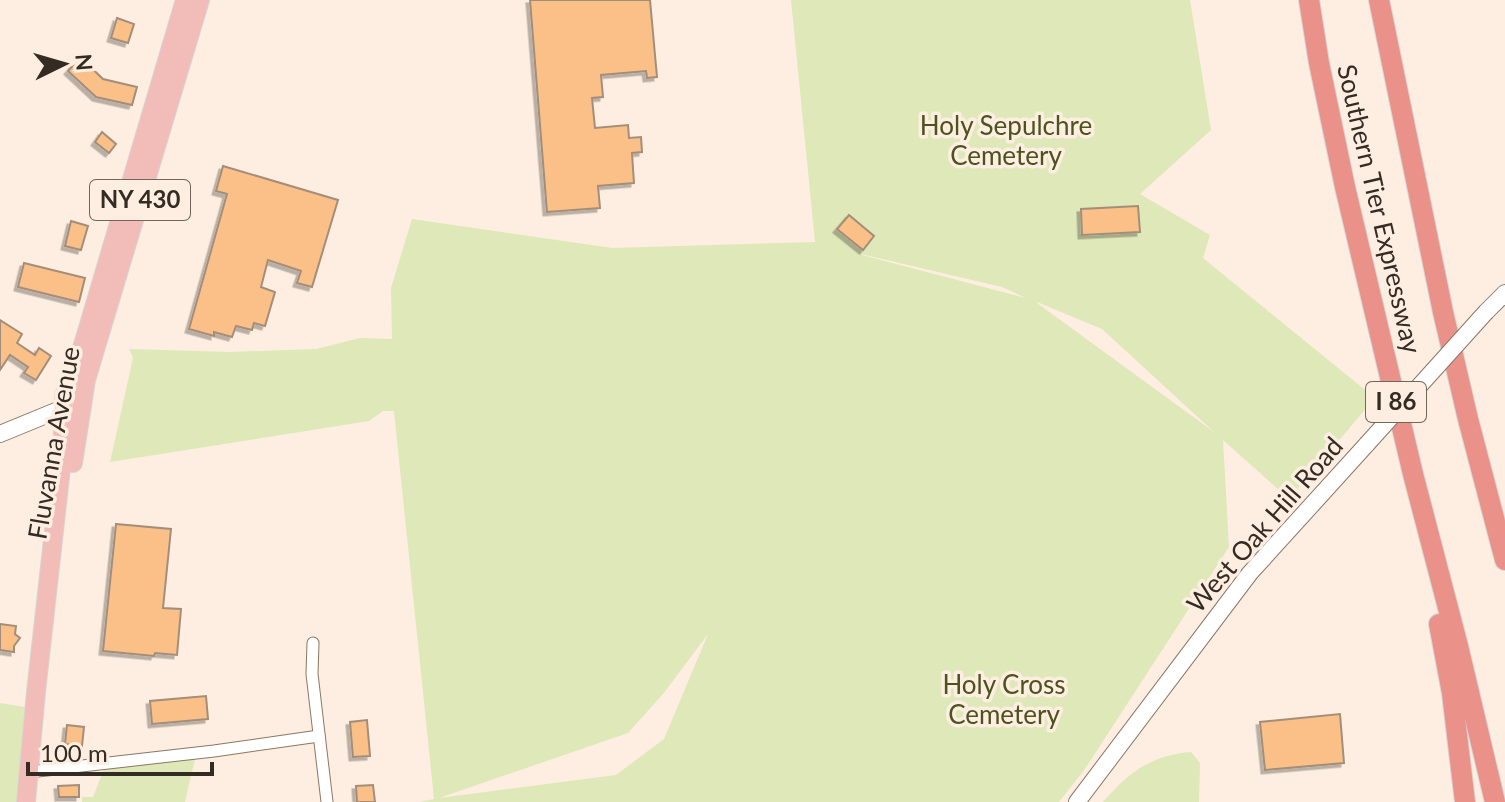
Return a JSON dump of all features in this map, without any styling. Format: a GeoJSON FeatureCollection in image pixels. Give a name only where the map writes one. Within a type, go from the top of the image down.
{"type":"FeatureCollection","features":[{"type":"Feature","properties":{"kind":"highway","name":"Southern Tier Expressway"},"geometry":{"type":"LineString","coordinates":[[1309,0],[1345,187],[1495,802]]}},
{"type":"Feature","properties":{"kind":"highway","name":"Southern Tier Expressway"},"geometry":{"type":"LineString","coordinates":[[1379,0],[1443,312],[1505,560]]}},
{"type":"Feature","properties":{"kind":"highway"},"geometry":{"type":"LineString","coordinates":[[1413,474],[1452,693],[1465,802]]}},
{"type":"Feature","properties":{"kind":"main road","name":"Fluvanna Avenue"},"geometry":{"type":"LineString","coordinates":[[26,802],[62,459],[64,397],[83,345],[185,0]]}},
{"type":"Feature","properties":{"kind":"main road","name":"Fluvanna Avenue"},"geometry":{"type":"LineString","coordinates":[[45,617],[54,612],[57,597],[86,380],[200,0]]}},
{"type":"Feature","properties":{"kind":"main road","name":"West Oak Hill Road"},"geometry":{"type":"LineString","coordinates":[[1077,802],[1250,573],[1505,293]]}},
{"type":"Feature","properties":{"kind":"main road"},"geometry":{"type":"LineString","coordinates":[[0,434],[83,400]]}},
{"type":"Feature","properties":{"kind":"street"},"geometry":{"type":"LineString","coordinates":[[313,643],[312,674],[327,802]]}},
{"type":"Feature","properties":{"kind":"street"},"geometry":{"type":"LineString","coordinates":[[29,772],[319,736]]}},
{"type":"Feature","properties":{"kind":"green space"},"geometry":{"type":"Polygon","coordinates":[[[791,0],[1190,0],[1211,130],[1140,194],[1210,235],[1203,258],[1375,398],[1289,499],[1223,440],[1229,547],[1085,769],[1059,802],[419,802],[434,799],[394,411],[383,411],[369,421],[110,462],[133,358],[129,349],[230,352],[316,349],[360,338],[392,339],[391,288],[412,219],[612,248],[815,242],[791,0]],[[862,255],[1026,298],[1002,287],[862,255]],[[1037,303],[1214,432],[1102,329],[1037,303]],[[708,634],[663,694],[628,733],[439,798],[616,775],[664,739],[708,634]]]}},
{"type":"Feature","properties":{"kind":"green space"},"geometry":{"type":"Polygon","coordinates":[[[0,703],[31,708],[21,802],[0,802],[0,703]]]}},
{"type":"Feature","properties":{"kind":"green space"},"geometry":{"type":"Polygon","coordinates":[[[1191,752],[1200,763],[1199,802],[1103,802],[1141,767],[1164,757],[1191,752]]]}},
{"type":"Feature","properties":{"kind":"green space"},"geometry":{"type":"Polygon","coordinates":[[[195,759],[185,802],[82,802],[82,797],[93,797],[104,769],[195,759]]]}},
{"type":"Feature","properties":{"kind":"building"},"geometry":{"type":"Polygon","coordinates":[[[530,0],[650,0],[657,77],[647,78],[646,71],[601,75],[603,97],[592,98],[595,128],[628,125],[629,138],[641,137],[642,152],[632,153],[634,183],[598,186],[600,208],[547,212],[530,0]]]}},
{"type":"Feature","properties":{"kind":"building"},"geometry":{"type":"Polygon","coordinates":[[[117,18],[134,24],[128,43],[111,38],[117,18]]]}},
{"type":"Feature","properties":{"kind":"building"},"geometry":{"type":"Polygon","coordinates":[[[80,57],[103,79],[137,87],[132,105],[96,97],[68,71],[80,57]]]}},
{"type":"Feature","properties":{"kind":"building"},"geometry":{"type":"Polygon","coordinates":[[[102,132],[116,144],[109,153],[95,142],[102,132]]]}},
{"type":"Feature","properties":{"kind":"building"},"geometry":{"type":"Polygon","coordinates":[[[223,166],[338,200],[312,287],[297,283],[301,271],[268,260],[261,287],[275,292],[265,326],[254,323],[252,330],[236,326],[232,337],[189,329],[227,194],[216,191],[223,166]]]}},
{"type":"Feature","properties":{"kind":"building"},"geometry":{"type":"Polygon","coordinates":[[[1138,206],[1140,232],[1082,235],[1081,209],[1138,206]]]}},
{"type":"Feature","properties":{"kind":"building"},"geometry":{"type":"Polygon","coordinates":[[[849,215],[874,236],[863,250],[837,229],[849,215]]]}},
{"type":"Feature","properties":{"kind":"building"},"geometry":{"type":"Polygon","coordinates":[[[71,221],[88,226],[81,250],[65,246],[71,221]]]}},
{"type":"Feature","properties":{"kind":"building"},"geometry":{"type":"Polygon","coordinates":[[[24,263],[85,278],[79,302],[18,287],[24,263]]]}},
{"type":"Feature","properties":{"kind":"building"},"geometry":{"type":"Polygon","coordinates":[[[0,320],[22,334],[17,343],[35,355],[39,348],[51,356],[36,380],[24,373],[28,367],[10,355],[0,370],[0,320]]]}},
{"type":"Feature","properties":{"kind":"building"},"geometry":{"type":"Polygon","coordinates":[[[116,524],[171,529],[163,608],[181,609],[177,655],[103,651],[116,524]]]}},
{"type":"Feature","properties":{"kind":"building"},"geometry":{"type":"Polygon","coordinates":[[[0,624],[16,626],[15,634],[20,638],[14,652],[0,650],[0,624]]]}},
{"type":"Feature","properties":{"kind":"building"},"geometry":{"type":"Polygon","coordinates":[[[206,696],[208,719],[152,724],[150,701],[206,696]]]}},
{"type":"Feature","properties":{"kind":"building"},"geometry":{"type":"Polygon","coordinates":[[[1340,714],[1344,763],[1265,770],[1260,722],[1340,714]]]}},
{"type":"Feature","properties":{"kind":"building"},"geometry":{"type":"Polygon","coordinates":[[[367,720],[370,756],[353,757],[350,722],[367,720]]]}},
{"type":"Feature","properties":{"kind":"building"},"geometry":{"type":"Polygon","coordinates":[[[67,725],[84,727],[82,746],[65,744],[67,725]]]}},
{"type":"Feature","properties":{"kind":"building"},"geometry":{"type":"Polygon","coordinates":[[[79,785],[79,797],[59,797],[58,786],[79,785]]]}},
{"type":"Feature","properties":{"kind":"building"},"geometry":{"type":"Polygon","coordinates":[[[373,785],[375,802],[357,802],[356,786],[373,785]]]}},
{"type":"Feature","properties":{"kind":"park label","name":"Holy Sepulchre Cemetery"},"geometry":{"type":"Point","coordinates":[1006,141]}},
{"type":"Feature","properties":{"kind":"park label","name":"Holy Cross Cemetery"},"geometry":{"type":"Point","coordinates":[1004,700]}}]}
